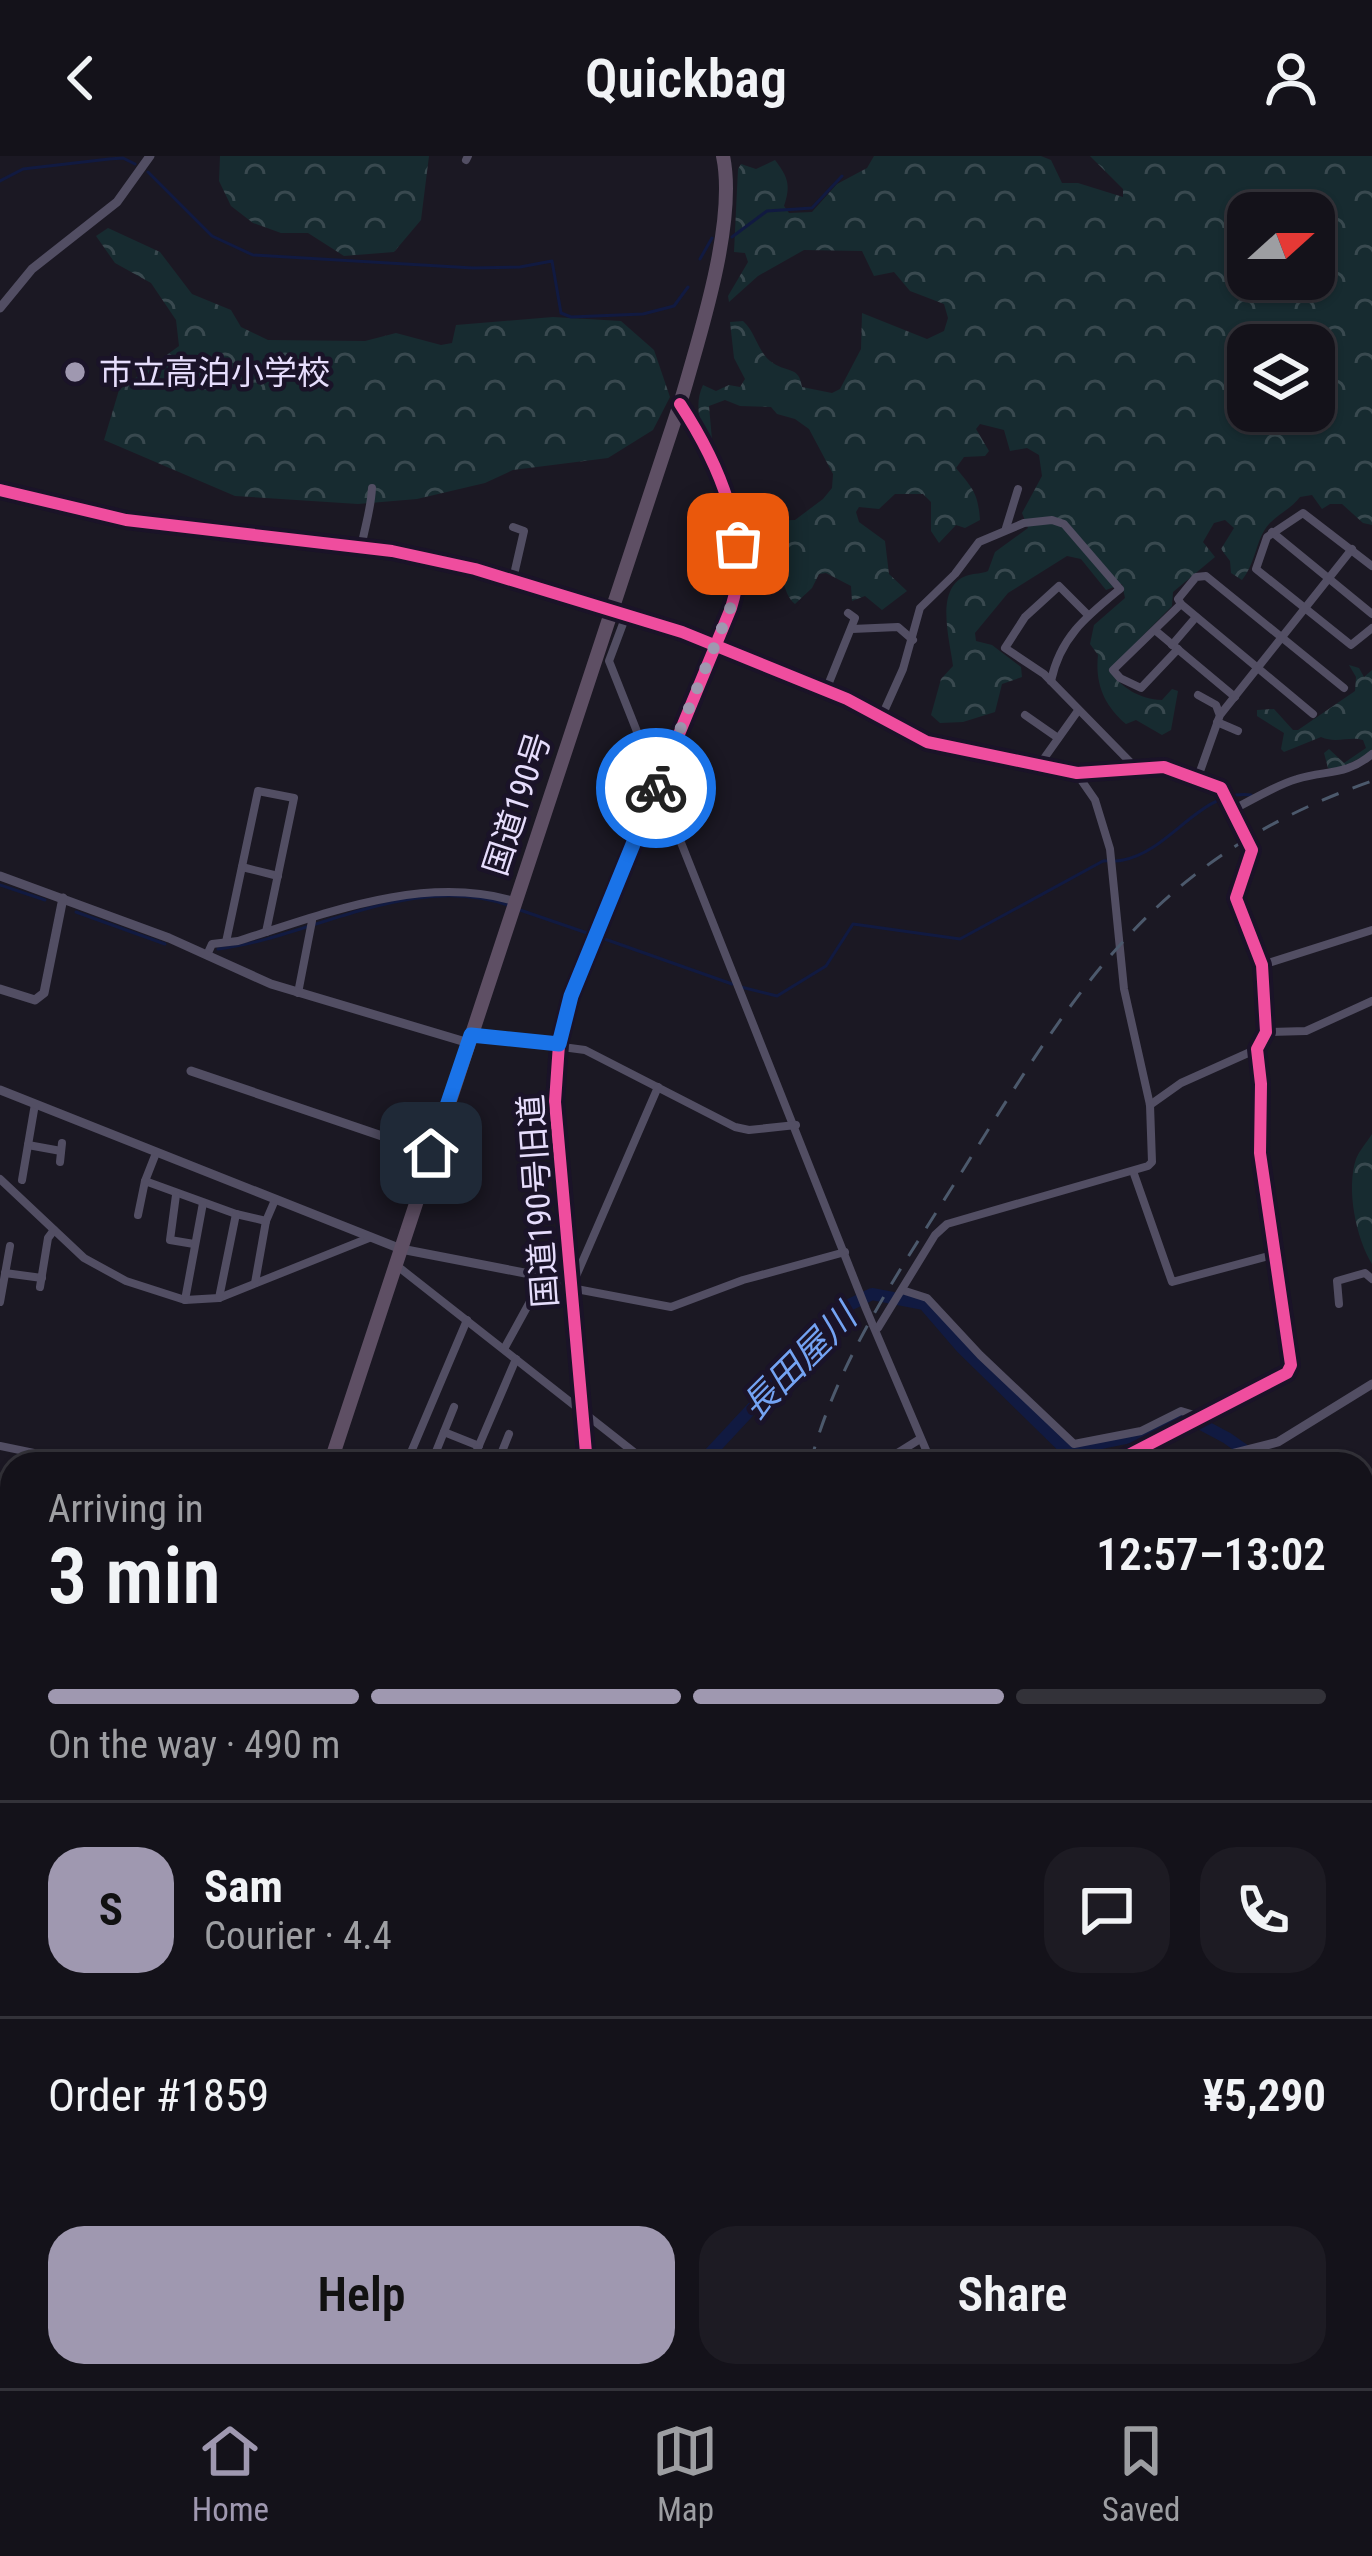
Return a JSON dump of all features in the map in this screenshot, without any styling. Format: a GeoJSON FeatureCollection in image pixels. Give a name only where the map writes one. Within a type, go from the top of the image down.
{"type":"FeatureCollection","features":[{"type":"Feature","properties":{"kind":"highway","name":"国道190号"},"geometry":{"type":"LineString","coordinates":[[334,1452],[680,404],[724,224],[723,156]]}},
{"type":"Feature","properties":{"kind":"street"},"geometry":{"type":"LineString","coordinates":[[0,308],[32,269],[117,202],[149,156]]}},
{"type":"Feature","properties":{"kind":"street","name":"国道190号旧道"},"geometry":{"type":"LineString","coordinates":[[585,1452],[555,1102],[559,1044],[571,996],[736,588],[736,533],[728,502],[680,404]]}},
{"type":"Feature","properties":{"kind":"street"},"geometry":{"type":"LineString","coordinates":[[362,548],[372,488]]}},
{"type":"Feature","properties":{"kind":"street"},"geometry":{"type":"LineString","coordinates":[[1006,529],[1018,489]]}},
{"type":"Feature","properties":{"kind":"street"},"geometry":{"type":"LineString","coordinates":[[0,490],[126,520],[431,559],[627,612],[826,690],[927,742],[1077,773],[1164,767],[1221,788],[1252,850],[1236,898],[1262,964],[1266,1032],[1257,1049],[1262,1169],[1290,1370],[1134,1452]]}},
{"type":"Feature","properties":{"kind":"street"},"geometry":{"type":"LineString","coordinates":[[1372,566],[1303,513],[1272,532],[1256,569],[1351,645],[1372,628]]}},
{"type":"Feature","properties":{"kind":"street"},"geometry":{"type":"LineString","coordinates":[[881,718],[913,640],[920,608],[979,542],[1006,529],[1052,520],[1075,534],[1120,589],[1088,615],[1061,648],[1051,681]]}},
{"type":"Feature","properties":{"kind":"street"},"geometry":{"type":"LineString","coordinates":[[513,526],[524,531],[513,580]]}},
{"type":"Feature","properties":{"kind":"street"},"geometry":{"type":"LineString","coordinates":[[1272,532],[1372,614]]}},
{"type":"Feature","properties":{"kind":"street"},"geometry":{"type":"LineString","coordinates":[[1198,777],[1219,718],[1352,549]]}},
{"type":"Feature","properties":{"kind":"street"},"geometry":{"type":"LineString","coordinates":[[1313,714],[1181,604],[1178,598],[1196,577],[1207,576],[1344,688]]}},
{"type":"Feature","properties":{"kind":"street"},"geometry":{"type":"LineString","coordinates":[[1088,615],[1059,586],[1025,617],[1006,645],[1008,652],[1051,681],[1136,768]]}},
{"type":"Feature","properties":{"kind":"street"},"geometry":{"type":"LineString","coordinates":[[1181,604],[1113,670],[1120,678],[1132,686],[1147,686],[1196,617]]}},
{"type":"Feature","properties":{"kind":"street"},"geometry":{"type":"LineString","coordinates":[[627,612],[610,661],[926,1452]]}},
{"type":"Feature","properties":{"kind":"street"},"geometry":{"type":"LineString","coordinates":[[826,690],[852,629],[855,618],[848,613]]}},
{"type":"Feature","properties":{"kind":"street"},"geometry":{"type":"LineString","coordinates":[[852,629],[898,627],[913,640]]}},
{"type":"Feature","properties":{"kind":"street"},"geometry":{"type":"LineString","coordinates":[[1156,631],[1235,697]]}},
{"type":"Feature","properties":{"kind":"street"},"geometry":{"type":"LineString","coordinates":[[1198,695],[1216,705],[1219,718],[1238,731]]}},
{"type":"Feature","properties":{"kind":"street"},"geometry":{"type":"LineString","coordinates":[[1040,765],[1077,712]]}},
{"type":"Feature","properties":{"kind":"street"},"geometry":{"type":"LineString","coordinates":[[1024,716],[1058,738]]}},
{"type":"Feature","properties":{"kind":"street"},"geometry":{"type":"LineString","coordinates":[[1234,809],[1301,777],[1328,776],[1372,754]]}},
{"type":"Feature","properties":{"kind":"street"},"geometry":{"type":"LineString","coordinates":[[878,1328],[947,1223],[1152,1162],[1150,1105],[1124,989],[1110,849],[1095,800],[1077,773]]}},
{"type":"Feature","properties":{"kind":"street"},"geometry":{"type":"LineString","coordinates":[[226,942],[258,791],[294,798],[266,932]]}},
{"type":"Feature","properties":{"kind":"street"},"geometry":{"type":"LineString","coordinates":[[242,867],[278,876]]}},
{"type":"Feature","properties":{"kind":"street"},"geometry":{"type":"LineString","coordinates":[[0,876],[298,994],[470,1039],[585,1050],[735,1127],[796,1126]]}},
{"type":"Feature","properties":{"kind":"street"},"geometry":{"type":"LineString","coordinates":[[207,955],[212,944],[360,903],[419,895],[477,895],[513,905]]}},
{"type":"Feature","properties":{"kind":"street"},"geometry":{"type":"LineString","coordinates":[[0,989],[35,1000],[44,993],[63,898]]}},
{"type":"Feature","properties":{"kind":"street"},"geometry":{"type":"LineString","coordinates":[[298,994],[312,919]]}},
{"type":"Feature","properties":{"kind":"street"},"geometry":{"type":"LineString","coordinates":[[1262,964],[1372,930]]}},
{"type":"Feature","properties":{"kind":"street"},"geometry":{"type":"LineString","coordinates":[[1266,1032],[1306,1031],[1372,1000]]}},
{"type":"Feature","properties":{"kind":"street"},"geometry":{"type":"LineString","coordinates":[[1150,1105],[1181,1083],[1257,1049]]}},
{"type":"Feature","properties":{"kind":"street"},"geometry":{"type":"LineString","coordinates":[[191,1071],[431,1153]]}},
{"type":"Feature","properties":{"kind":"street"},"geometry":{"type":"LineString","coordinates":[[571,1285],[658,1087]]}},
{"type":"Feature","properties":{"kind":"street"},"geometry":{"type":"LineString","coordinates":[[0,1090],[401,1249],[671,1306],[845,1252]]}},
{"type":"Feature","properties":{"kind":"street"},"geometry":{"type":"LineString","coordinates":[[22,1180],[35,1104]]}},
{"type":"Feature","properties":{"kind":"street"},"geometry":{"type":"LineString","coordinates":[[28,1145],[61,1152]]}},
{"type":"Feature","properties":{"kind":"street"},"geometry":{"type":"LineString","coordinates":[[138,1215],[156,1153]]}},
{"type":"Feature","properties":{"kind":"street"},"geometry":{"type":"LineString","coordinates":[[1133,1171],[1172,1282],[1276,1254]]}},
{"type":"Feature","properties":{"kind":"street"},"geometry":{"type":"LineString","coordinates":[[0,1178],[101,1269],[185,1300],[219,1298],[369,1238]]}},
{"type":"Feature","properties":{"kind":"street"},"geometry":{"type":"LineString","coordinates":[[145,1180],[202,1203],[266,1220]]}},
{"type":"Feature","properties":{"kind":"street"},"geometry":{"type":"LineString","coordinates":[[176,1194],[170,1240],[194,1244]]}},
{"type":"Feature","properties":{"kind":"street"},"geometry":{"type":"LineString","coordinates":[[255,1282],[266,1220],[275,1200]]}},
{"type":"Feature","properties":{"kind":"street"},"geometry":{"type":"LineString","coordinates":[[185,1300],[202,1203]]}},
{"type":"Feature","properties":{"kind":"street"},"geometry":{"type":"LineString","coordinates":[[219,1298],[236,1214]]}},
{"type":"Feature","properties":{"kind":"street"},"geometry":{"type":"LineString","coordinates":[[5,1273],[41,1282],[48,1238],[54,1230]]}},
{"type":"Feature","properties":{"kind":"street"},"geometry":{"type":"LineString","coordinates":[[0,1302],[10,1246]]}},
{"type":"Feature","properties":{"kind":"street"},"geometry":{"type":"LineString","coordinates":[[395,1264],[634,1452]]}},
{"type":"Feature","properties":{"kind":"street"},"geometry":{"type":"LineString","coordinates":[[1339,1304],[1336,1281],[1366,1273],[1372,1279]]}},
{"type":"Feature","properties":{"kind":"street"},"geometry":{"type":"LineString","coordinates":[[504,1349],[539,1276]]}},
{"type":"Feature","properties":{"kind":"street"},"geometry":{"type":"LineString","coordinates":[[898,1295],[927,1298],[1074,1444],[1141,1431],[1181,1411],[1196,1412],[1198,1419]]}},
{"type":"Feature","properties":{"kind":"street"},"geometry":{"type":"LineString","coordinates":[[411,1452],[467,1320]]}},
{"type":"Feature","properties":{"kind":"street"},"geometry":{"type":"LineString","coordinates":[[476,1452],[516,1359]]}},
{"type":"Feature","properties":{"kind":"street"},"geometry":{"type":"LineString","coordinates":[[1246,1452],[1278,1442],[1372,1384]]}},
{"type":"Feature","properties":{"kind":"street"},"geometry":{"type":"LineString","coordinates":[[436,1452],[454,1407]]}},
{"type":"Feature","properties":{"kind":"street"},"geometry":{"type":"LineString","coordinates":[[444,1432],[479,1446]]}},
{"type":"Feature","properties":{"kind":"street"},"geometry":{"type":"LineString","coordinates":[[502,1452],[509,1434]]}},
{"type":"Feature","properties":{"kind":"street"},"geometry":{"type":"LineString","coordinates":[[899,1452],[920,1439]]}},
{"type":"Feature","properties":{"kind":"green space"},"geometry":{"type":"Polygon","coordinates":[[[220,156],[429,156],[421,220],[394,252],[344,256],[308,233],[281,233],[253,223],[231,206],[219,181],[220,156]]]}},
{"type":"Feature","properties":{"kind":"green space"},"geometry":{"type":"Polygon","coordinates":[[[874,156],[1041,156],[1051,160],[1062,183],[1123,197],[1123,189],[1090,156],[1372,156],[1372,525],[1342,504],[1322,509],[1312,495],[1300,497],[1265,530],[1242,580],[1231,573],[1230,561],[1221,549],[1234,528],[1225,520],[1214,523],[1203,542],[1215,557],[1173,592],[1172,606],[1109,670],[1139,695],[1162,700],[1172,689],[1178,691],[1171,730],[1162,735],[1136,720],[1126,724],[1107,701],[1098,675],[1098,655],[1090,644],[1094,625],[1125,598],[1122,584],[1106,590],[1081,559],[1067,556],[1008,593],[975,633],[976,641],[992,645],[1021,667],[1022,677],[1002,684],[995,712],[963,722],[940,723],[931,715],[941,679],[953,666],[946,614],[951,590],[969,575],[988,571],[995,552],[1028,528],[1022,513],[1042,476],[1039,455],[1027,448],[1010,451],[1004,430],[980,424],[976,429],[989,451],[985,456],[964,457],[956,468],[974,492],[980,520],[965,528],[956,525],[939,543],[931,531],[931,502],[923,494],[895,494],[879,509],[859,507],[859,522],[885,541],[889,574],[907,591],[882,610],[865,596],[852,601],[851,586],[826,573],[819,574],[795,604],[773,560],[769,567],[778,583],[766,584],[760,577],[769,521],[795,520],[823,499],[832,488],[833,474],[809,429],[771,407],[740,406],[725,400],[709,406],[710,450],[698,409],[703,385],[716,391],[729,385],[740,387],[745,379],[734,358],[730,322],[743,321],[768,359],[795,373],[802,387],[832,393],[840,389],[861,349],[862,313],[927,339],[944,331],[948,318],[944,304],[910,291],[894,272],[874,276],[862,251],[804,250],[758,276],[729,302],[748,262],[745,253],[734,252],[741,164],[756,169],[775,160],[787,182],[784,206],[789,213],[812,212],[837,184],[867,168],[874,156]]]}},
{"type":"Feature","properties":{"kind":"green space"},"geometry":{"type":"Polygon","coordinates":[[[108,228],[160,252],[192,294],[231,310],[241,327],[268,340],[365,341],[396,333],[441,345],[452,343],[456,325],[553,317],[621,321],[654,350],[670,397],[653,430],[608,458],[513,470],[485,483],[417,499],[358,504],[235,496],[104,440],[119,390],[179,346],[176,320],[151,283],[115,263],[96,236],[108,228]]]}},
{"type":"Feature","properties":{"kind":"green space"},"geometry":{"type":"Polygon","coordinates":[[[1349,665],[1359,668],[1364,677],[1372,670],[1372,752],[1334,771],[1328,768],[1324,753],[1329,749],[1344,763],[1366,748],[1363,740],[1321,737],[1284,752],[1284,733],[1257,716],[1257,710],[1274,709],[1298,730],[1355,691],[1356,677],[1349,665]]]}},
{"type":"Feature","properties":{"kind":"green space"},"geometry":{"type":"Polygon","coordinates":[[[1372,1134],[1372,1264],[1357,1227],[1352,1184],[1356,1159],[1372,1134]]]}},
{"type":"Feature","properties":{"kind":"waterway"},"geometry":{"type":"LineString","coordinates":[[0,181],[23,169],[123,158],[135,164]]}},
{"type":"Feature","properties":{"kind":"waterway"},"geometry":{"type":"LineString","coordinates":[[148,172],[212,236],[253,255],[473,268],[552,261],[561,313],[571,317],[643,314],[674,306],[688,287]]}},
{"type":"Feature","properties":{"kind":"waterway"},"geometry":{"type":"LineString","coordinates":[[732,237],[767,211],[812,208],[842,176]]}},
{"type":"Feature","properties":{"kind":"waterway"},"geometry":{"type":"LineString","coordinates":[[700,259],[712,238]]}},
{"type":"Feature","properties":{"kind":"waterway"},"geometry":{"type":"LineString","coordinates":[[741,987],[777,996],[826,966],[853,924],[960,939],[1103,861],[1140,854],[1216,801],[1251,795]]}},
{"type":"Feature","properties":{"kind":"waterway"},"geometry":{"type":"LineString","coordinates":[[0,885],[45,900]]}},
{"type":"Feature","properties":{"kind":"waterway"},"geometry":{"type":"LineString","coordinates":[[218,949],[399,901],[474,897],[511,906]]}},
{"type":"Feature","properties":{"kind":"waterway"},"geometry":{"type":"LineString","coordinates":[[520,910],[590,934]]}},
{"type":"Feature","properties":{"kind":"waterway"},"geometry":{"type":"LineString","coordinates":[[76,912],[165,944]]}},
{"type":"Feature","properties":{"kind":"waterway"},"geometry":{"type":"LineString","coordinates":[[599,937],[732,984]]}},
{"type":"Feature","properties":{"kind":"waterway","name":"長田屋川"},"geometry":{"type":"LineString","coordinates":[[711,1452],[847,1306],[872,1294],[924,1304],[1066,1450],[1150,1433],[1184,1415],[1247,1452]]}},
{"type":"Feature","properties":{"kind":"railway"},"geometry":{"type":"LineString","coordinates":[[814,1452],[852,1356],[889,1288],[1035,1056],[1121,943],[1227,851],[1294,813],[1372,781]]}},
{"type":"Feature","properties":{"kind":"cycle path"},"geometry":{"type":"LineString","coordinates":[[586,1452],[555,1102],[559,1044],[571,996],[731,608],[737,582],[735,528],[728,502],[680,404]]}},
{"type":"Feature","properties":{"kind":"cycle path"},"geometry":{"type":"LineString","coordinates":[[0,490],[126,520],[392,551],[475,569],[682,632],[847,699],[927,742],[1077,773],[1164,767],[1221,788],[1252,850],[1236,898],[1262,965],[1266,1032],[1257,1049],[1260,1153],[1291,1365],[1287,1373],[1134,1452]]}},
{"type":"Feature","properties":{"kind":"way so far"},"geometry":{"type":"LineString","coordinates":[[656,788],[734,599],[738,544]]}},
{"type":"Feature","properties":{"kind":"place","name":"市立高泊小学校"},"geometry":{"type":"Point","coordinates":[75,372]}},
{"type":"Feature","properties":{"kind":"route"},"geometry":{"type":"LineString","coordinates":[[431,1153],[471,1035],[559,1044],[571,996],[656,788]]}}]}
